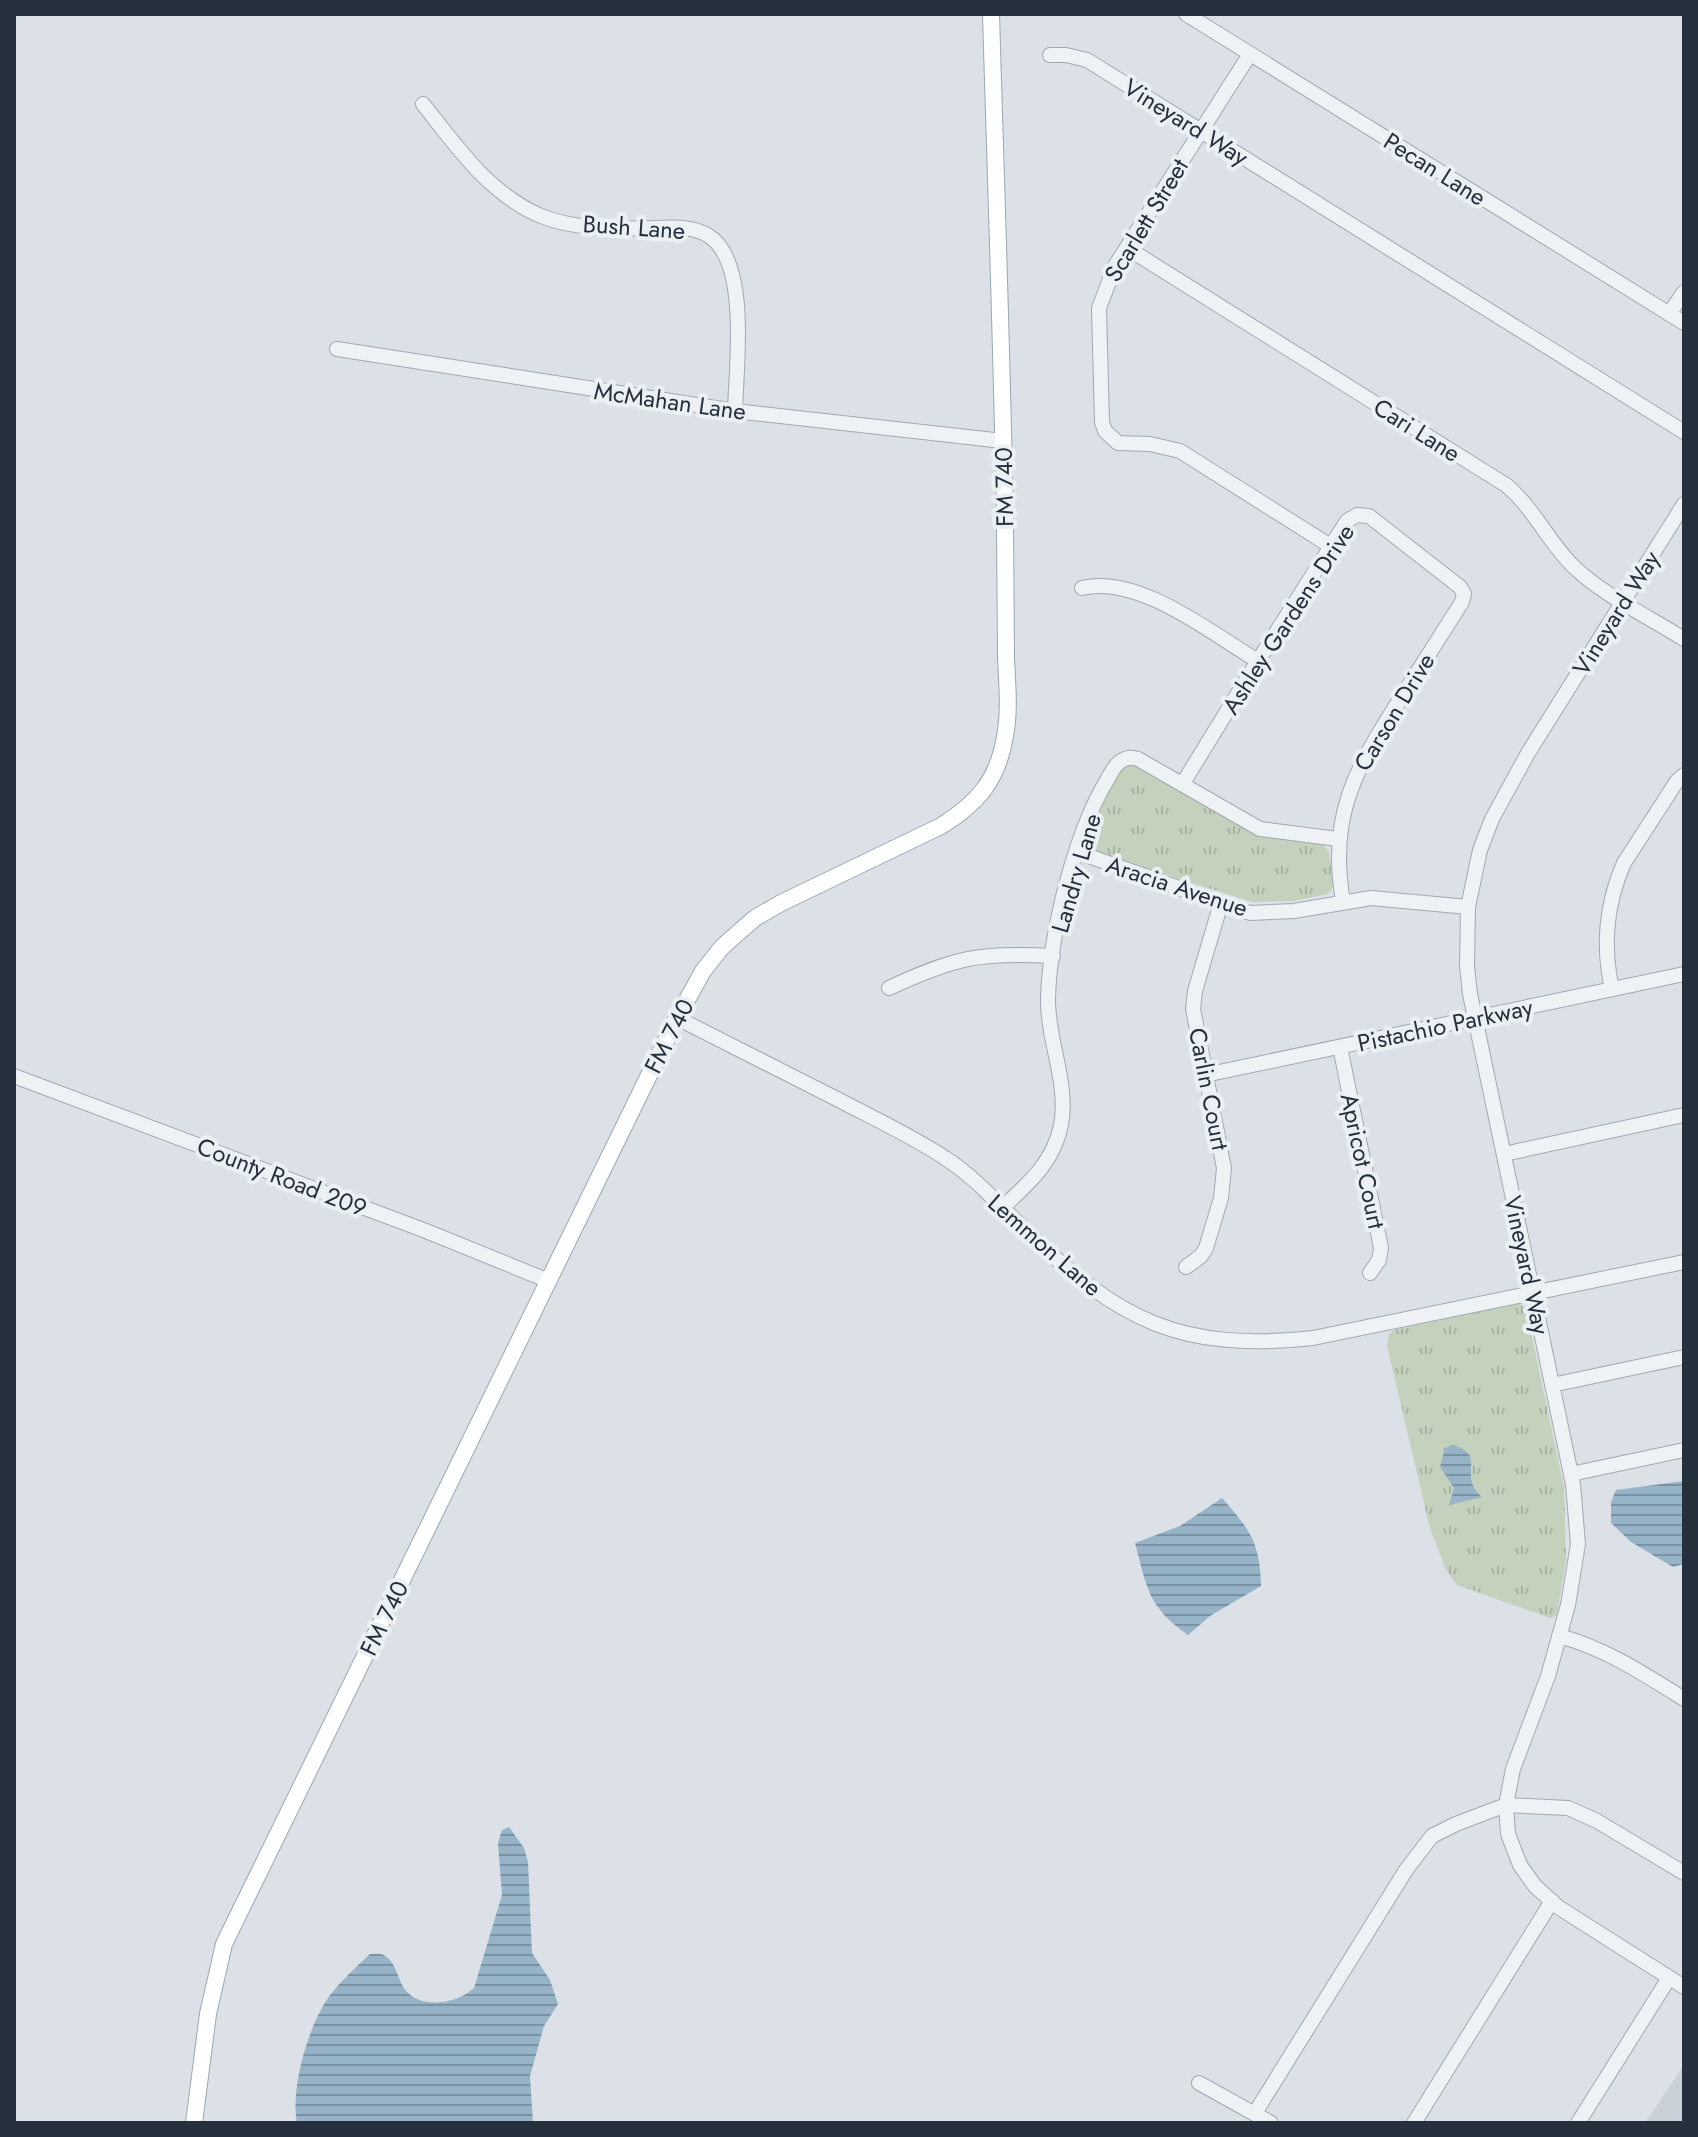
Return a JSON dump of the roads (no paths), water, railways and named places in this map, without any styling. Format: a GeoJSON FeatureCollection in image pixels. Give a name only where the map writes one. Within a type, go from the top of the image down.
{"type":"FeatureCollection","features":[{"type":"Feature","properties":{"kind":"main road","name":"FM 740"},"geometry":{"type":"LineString","coordinates":[[194,2123],[208,2014],[224,1944],[677,1018],[703,971],[722,947],[755,918],[941,826],[979,798],[989,784],[1005,737],[1007,716],[991,14]]}},
{"type":"Feature","properties":{"kind":"street","name":"Pecan Lane"},"geometry":{"type":"LineString","coordinates":[[1186,14],[1684,323]]}},
{"type":"Feature","properties":{"kind":"street","name":"Scarlett Street"},"geometry":{"type":"LineString","coordinates":[[1250,54],[1107,282],[1099,308],[1102,422],[1105,431],[1118,443],[1150,444],[1180,451],[1332,547]]}},
{"type":"Feature","properties":{"kind":"street","name":"Vineyard Way"},"geometry":{"type":"LineString","coordinates":[[1050,55],[1087,60],[1684,432]]}},
{"type":"Feature","properties":{"kind":"street","name":"Bush Lane"},"geometry":{"type":"LineString","coordinates":[[423,104],[470,163],[496,189],[544,217],[603,229],[687,227],[709,236],[725,254],[734,275],[737,338],[735,411]]}},
{"type":"Feature","properties":{"kind":"street","name":"Cari Lane"},"geometry":{"type":"LineString","coordinates":[[1127,248],[1506,485],[1530,508],[1573,566],[1684,639]]}},
{"type":"Feature","properties":{"kind":"street"},"geometry":{"type":"LineString","coordinates":[[1669,314],[1684,292]]}},
{"type":"Feature","properties":{"kind":"street","name":"McMahan Lane"},"geometry":{"type":"LineString","coordinates":[[337,349],[735,411],[1003,441]]}},
{"type":"Feature","properties":{"kind":"street","name":"Vineyard Way"},"geometry":{"type":"LineString","coordinates":[[1684,504],[1507,791],[1480,850],[1468,907],[1467,966],[1475,1018],[1571,1474],[1578,1544],[1568,1605],[1548,1676],[1513,1769],[1506,1805],[1508,1834],[1520,1865],[1535,1886],[1552,1901],[1684,1987]]}},
{"type":"Feature","properties":{"kind":"street","name":"Ashley Gardens Drive"},"geometry":{"type":"LineString","coordinates":[[1183,783],[1347,521],[1369,516],[1414,552]]}},
{"type":"Feature","properties":{"kind":"street","name":"Carson Drive"},"geometry":{"type":"LineString","coordinates":[[1343,901],[1338,839],[1347,795],[1361,763],[1464,598],[1460,587],[1414,552]]}},
{"type":"Feature","properties":{"kind":"street"},"geometry":{"type":"LineString","coordinates":[[1082,588],[1099,585],[1142,593],[1258,661]]}},
{"type":"Feature","properties":{"kind":"street","name":"Landry Lane"},"geometry":{"type":"LineString","coordinates":[[1002,1208],[1035,1178],[1057,1139],[1061,1121],[1060,1084],[1048,1019],[1048,996],[1060,912],[1077,852],[1101,790],[1122,759],[1138,759],[1260,829],[1287,835],[1338,839]]}},
{"type":"Feature","properties":{"kind":"street"},"geometry":{"type":"LineString","coordinates":[[1612,989],[1607,966],[1606,931],[1618,877],[1647,827],[1684,775]]}},
{"type":"Feature","properties":{"kind":"street","name":"Aracia Avenue"},"geometry":{"type":"LineString","coordinates":[[1077,852],[1240,910],[1263,913],[1294,911],[1343,901],[1385,898],[1468,907]]}},
{"type":"Feature","properties":{"kind":"street","name":"Carlin Court"},"geometry":{"type":"LineString","coordinates":[[1186,1267],[1206,1248],[1223,1183],[1222,1153],[1193,1009],[1195,991],[1221,903]]}},
{"type":"Feature","properties":{"kind":"street"},"geometry":{"type":"LineString","coordinates":[[889,988],[943,964],[972,956],[1000,953],[1053,956]]}},
{"type":"Feature","properties":{"kind":"street","name":"Pistachio Parkway"},"geometry":{"type":"LineString","coordinates":[[1205,1075],[1684,974]]}},
{"type":"Feature","properties":{"kind":"street","name":"Lemmon Lane"},"geometry":{"type":"LineString","coordinates":[[677,1018],[925,1145],[950,1161],[1071,1274],[1115,1305],[1160,1326],[1201,1337],[1257,1343],[1313,1338],[1684,1262]]}},
{"type":"Feature","properties":{"kind":"street","name":"Apricot Court"},"geometry":{"type":"LineString","coordinates":[[1340,1047],[1381,1248],[1379,1260],[1370,1273]]}},
{"type":"Feature","properties":{"kind":"street","name":"County Road 209"},"geometry":{"type":"LineString","coordinates":[[14,1076],[426,1231],[549,1281]]}},
{"type":"Feature","properties":{"kind":"street"},"geometry":{"type":"LineString","coordinates":[[1504,1154],[1684,1115]]}},
{"type":"Feature","properties":{"kind":"street"},"geometry":{"type":"LineString","coordinates":[[1552,1385],[1684,1357]]}},
{"type":"Feature","properties":{"kind":"street"},"geometry":{"type":"LineString","coordinates":[[1571,1474],[1684,1450]]}},
{"type":"Feature","properties":{"kind":"street"},"geometry":{"type":"LineString","coordinates":[[1559,1636],[1587,1643],[1634,1667],[1684,1699]]}},
{"type":"Feature","properties":{"kind":"street"},"geometry":{"type":"LineString","coordinates":[[1255,2113],[1406,1870],[1432,1836],[1506,1805],[1568,1808],[1597,1821],[1684,1873]]}},
{"type":"Feature","properties":{"kind":"street"},"geometry":{"type":"LineString","coordinates":[[1414,2123],[1552,1901]]}},
{"type":"Feature","properties":{"kind":"street"},"geometry":{"type":"LineString","coordinates":[[1578,2123],[1669,1978]]}},
{"type":"Feature","properties":{"kind":"street"},"geometry":{"type":"LineString","coordinates":[[1199,2083],[1271,2123]]}},
{"type":"Feature","properties":{"kind":"water"},"geometry":{"type":"Polygon","coordinates":[[[1453,1445],[1469,1454],[1472,1481],[1482,1497],[1449,1505],[1454,1488],[1440,1467],[1445,1448],[1453,1445]]]}},
{"type":"Feature","properties":{"kind":"water"},"geometry":{"type":"Polygon","coordinates":[[[1684,1481],[1684,1564],[1673,1567],[1631,1542],[1611,1523],[1611,1502],[1616,1490],[1684,1481]]]}},
{"type":"Feature","properties":{"kind":"water"},"geometry":{"type":"Polygon","coordinates":[[[1222,1498],[1240,1519],[1256,1547],[1261,1586],[1210,1616],[1188,1635],[1165,1615],[1151,1595],[1135,1543],[1180,1526],[1222,1498]]]}},
{"type":"Feature","properties":{"kind":"water"},"geometry":{"type":"Polygon","coordinates":[[[509,1827],[524,1848],[528,1862],[532,1953],[550,1980],[558,2004],[544,2026],[530,2076],[533,2123],[297,2123],[299,2074],[315,2022],[330,1995],[370,1954],[382,1954],[388,1958],[406,1991],[422,2001],[450,2001],[474,1988],[502,1895],[498,1843],[502,1830],[509,1827]]]}}]}
